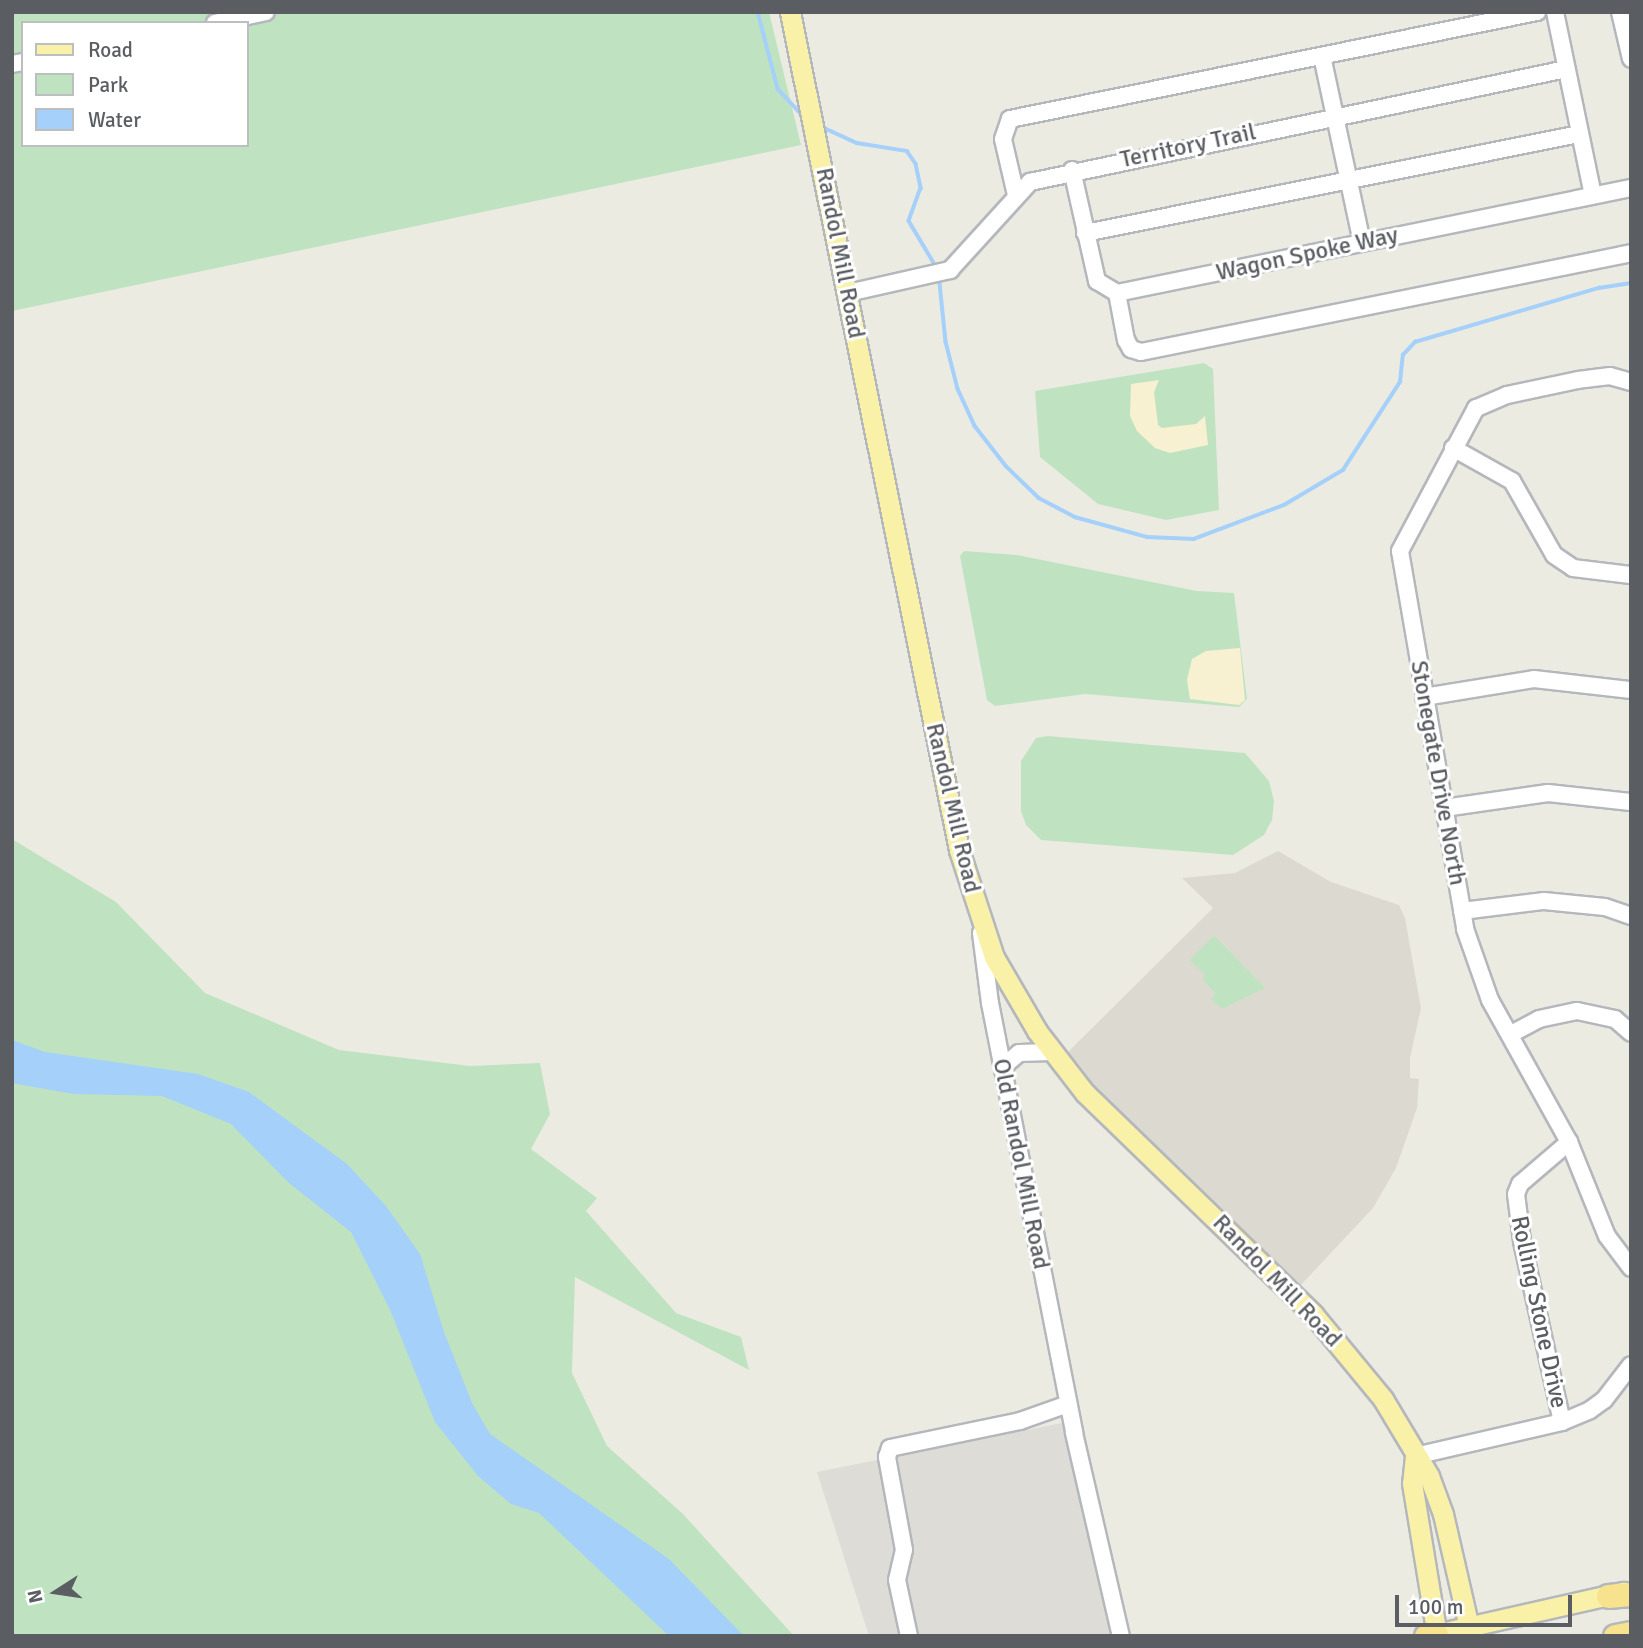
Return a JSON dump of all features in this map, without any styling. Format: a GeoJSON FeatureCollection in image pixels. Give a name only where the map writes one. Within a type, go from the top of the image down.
{"type":"FeatureCollection","features":[{"type":"Feature","properties":{"kind":"highway"},"geometry":{"type":"LineString","coordinates":[[1615,1636],[1631,1633]]}},
{"type":"Feature","properties":{"kind":"main road","name":"Randol Mill Road"},"geometry":{"type":"LineString","coordinates":[[790,12],[959,850],[981,924],[1000,968],[1051,1052],[1085,1093],[1339,1343],[1382,1399],[1429,1476],[1443,1514],[1470,1631]]}},
{"type":"Feature","properties":{"kind":"main road"},"geometry":{"type":"LineString","coordinates":[[1415,1457],[1412,1483],[1433,1635],[1470,1631],[1623,1593]]}},
{"type":"Feature","properties":{"kind":"street"},"geometry":{"type":"LineString","coordinates":[[224,21],[266,12]]}},
{"type":"Feature","properties":{"kind":"street"},"geometry":{"type":"LineString","coordinates":[[1016,195],[1003,139],[1010,119],[1537,12]]}},
{"type":"Feature","properties":{"kind":"street"},"geometry":{"type":"LineString","coordinates":[[1555,12],[1593,195]]}},
{"type":"Feature","properties":{"kind":"street"},"geometry":{"type":"LineString","coordinates":[[1620,12],[1631,59]]}},
{"type":"Feature","properties":{"kind":"street"},"geometry":{"type":"LineString","coordinates":[[1322,56],[1362,242]]}},
{"type":"Feature","properties":{"kind":"street","name":"Territory Trail"},"geometry":{"type":"LineString","coordinates":[[848,293],[950,270],[1030,181],[1072,170],[1566,69]]}},
{"type":"Feature","properties":{"kind":"street"},"geometry":{"type":"LineString","coordinates":[[1085,233],[1579,134]]}},
{"type":"Feature","properties":{"kind":"street"},"geometry":{"type":"LineString","coordinates":[[1072,170],[1097,281],[1117,293],[1126,340],[1131,349],[1141,352],[1631,253]]}},
{"type":"Feature","properties":{"kind":"street","name":"Wagon Spoke Way"},"geometry":{"type":"LineString","coordinates":[[1117,293],[1631,188]]}},
{"type":"Feature","properties":{"kind":"street","name":"Stonegate Drive North"},"geometry":{"type":"LineString","coordinates":[[1626,380],[1578,380],[1490,400],[1476,408],[1400,551],[1462,911],[1481,979],[1569,1142],[1607,1236],[1631,1268]]}},
{"type":"Feature","properties":{"kind":"street"},"geometry":{"type":"LineString","coordinates":[[1453,448],[1512,481],[1554,555],[1573,568],[1631,575]]}},
{"type":"Feature","properties":{"kind":"street"},"geometry":{"type":"LineString","coordinates":[[1424,697],[1534,679],[1631,691]]}},
{"type":"Feature","properties":{"kind":"street"},"geometry":{"type":"LineString","coordinates":[[1444,808],[1548,793],[1631,802]]}},
{"type":"Feature","properties":{"kind":"street"},"geometry":{"type":"LineString","coordinates":[[1462,911],[1544,901],[1605,907],[1631,916]]}},
{"type":"Feature","properties":{"kind":"street","name":"Old Randol Mill Road"},"geometry":{"type":"LineString","coordinates":[[981,924],[1004,1076],[1068,1404],[1121,1636]]}},
{"type":"Feature","properties":{"kind":"street"},"geometry":{"type":"LineString","coordinates":[[1511,1034],[1539,1019],[1577,1011],[1615,1019],[1631,1034]]}},
{"type":"Feature","properties":{"kind":"street"},"geometry":{"type":"LineString","coordinates":[[1004,1076],[1006,1064],[1019,1053],[1051,1052]]}},
{"type":"Feature","properties":{"kind":"street","name":"Rolling Stone Drive"},"geometry":{"type":"LineString","coordinates":[[1562,1422],[1522,1241],[1516,1194],[1520,1184],[1569,1142]]}},
{"type":"Feature","properties":{"kind":"street"},"geometry":{"type":"LineString","coordinates":[[1415,1457],[1562,1422],[1604,1401],[1631,1365]]}},
{"type":"Feature","properties":{"kind":"street"},"geometry":{"type":"LineString","coordinates":[[909,1636],[898,1580],[904,1550],[887,1457],[890,1448],[1020,1421],[1068,1404]]}},
{"type":"Feature","properties":{"kind":"shaded area"},"geometry":{"type":"Polygon","coordinates":[[[1278,851],[1331,882],[1399,905],[1405,918],[1421,1008],[1410,1058],[1410,1078],[1419,1079],[1417,1108],[1396,1168],[1373,1208],[1300,1286],[1159,1154],[1065,1055],[1213,908],[1182,878],[1235,873],[1278,851]]]}},
{"type":"Feature","properties":{"kind":"shaded area"},"geometry":{"type":"Polygon","coordinates":[[[1062,1423],[1113,1636],[869,1636],[817,1472],[1062,1423]]]}},
{"type":"Feature","properties":{"kind":"green space"},"geometry":{"type":"Polygon","coordinates":[[[12,12],[769,12],[801,145],[12,311],[12,12]]]}},
{"type":"Feature","properties":{"kind":"green space"},"geometry":{"type":"Polygon","coordinates":[[[1204,363],[1213,369],[1219,510],[1166,520],[1098,504],[1040,457],[1035,391],[1204,363]]]}},
{"type":"Feature","properties":{"kind":"green space"},"geometry":{"type":"Polygon","coordinates":[[[964,551],[1017,555],[1197,591],[1234,593],[1247,699],[1239,707],[1085,694],[995,706],[987,700],[960,556],[964,551]]]}},
{"type":"Feature","properties":{"kind":"green space"},"geometry":{"type":"Polygon","coordinates":[[[1048,736],[1245,753],[1269,781],[1274,801],[1272,820],[1264,835],[1233,855],[1041,840],[1026,825],[1021,811],[1021,761],[1036,738],[1048,736]]]}},
{"type":"Feature","properties":{"kind":"green space"},"geometry":{"type":"Polygon","coordinates":[[[12,839],[116,902],[205,993],[339,1050],[470,1066],[540,1063],[550,1114],[531,1149],[597,1198],[586,1211],[676,1313],[741,1337],[749,1370],[575,1277],[572,1373],[607,1446],[683,1514],[794,1636],[12,1636],[12,839]]]}},
{"type":"Feature","properties":{"kind":"green space"},"geometry":{"type":"Polygon","coordinates":[[[1214,935],[1265,988],[1222,1009],[1211,999],[1215,993],[1202,979],[1205,975],[1190,960],[1214,935]]]}},
{"type":"Feature","properties":{"kind":"sand"},"geometry":{"type":"Polygon","coordinates":[[[1159,380],[1154,392],[1158,425],[1162,428],[1196,424],[1205,416],[1208,445],[1170,453],[1155,448],[1137,431],[1130,416],[1131,384],[1159,380]]]}},
{"type":"Feature","properties":{"kind":"sand"},"geometry":{"type":"Polygon","coordinates":[[[1240,648],[1245,700],[1239,705],[1190,699],[1187,680],[1192,659],[1206,651],[1240,648]]]}},
{"type":"Feature","properties":{"kind":"water"},"geometry":{"type":"Polygon","coordinates":[[[12,1040],[45,1052],[198,1074],[249,1092],[347,1164],[386,1206],[420,1254],[444,1332],[472,1403],[490,1434],[669,1559],[744,1636],[669,1636],[539,1513],[511,1504],[478,1476],[435,1422],[391,1312],[351,1232],[289,1183],[231,1124],[162,1096],[73,1094],[12,1083],[12,1040]]]}},
{"type":"Feature","properties":{"kind":"waterway"},"geometry":{"type":"LineString","coordinates":[[758,12],[778,89],[802,115]]}},
{"type":"Feature","properties":{"kind":"waterway"},"geometry":{"type":"LineString","coordinates":[[820,126],[857,143],[907,151],[916,164],[921,188],[909,221],[937,268]]}},
{"type":"Feature","properties":{"kind":"waterway"},"geometry":{"type":"LineString","coordinates":[[940,283],[946,342],[958,389],[975,426],[1006,466],[1039,498],[1075,517],[1147,537],[1194,539],[1284,505],[1343,470],[1400,382],[1403,355],[1415,342],[1599,288],[1631,283]]}}]}
